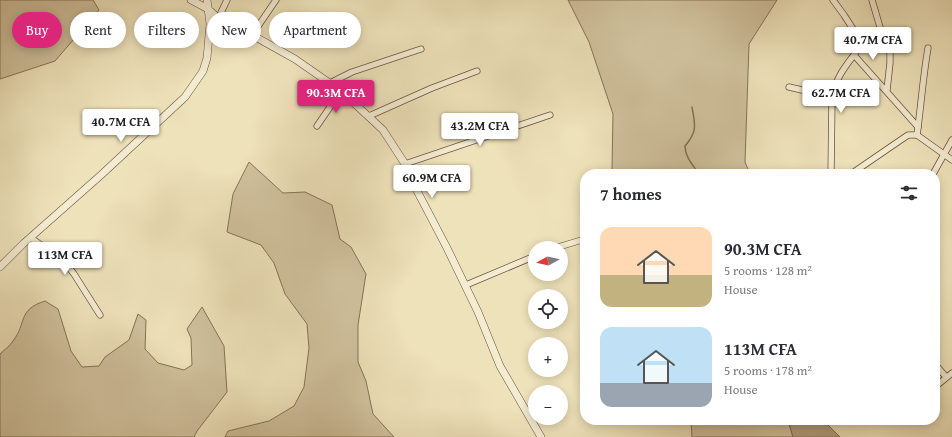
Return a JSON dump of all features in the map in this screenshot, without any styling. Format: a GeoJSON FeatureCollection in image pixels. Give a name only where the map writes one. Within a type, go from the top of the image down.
{"type":"FeatureCollection","features":[{"type":"Feature","properties":{"kind":"street"},"geometry":{"type":"LineString","coordinates":[[191,0],[211,12]]}},
{"type":"Feature","properties":{"kind":"street"},"geometry":{"type":"LineString","coordinates":[[0,267],[185,97],[203,71],[207,58],[210,24],[207,0]]}},
{"type":"Feature","properties":{"kind":"street"},"geometry":{"type":"LineString","coordinates":[[221,12],[227,0]]}},
{"type":"Feature","properties":{"kind":"street"},"geometry":{"type":"LineString","coordinates":[[261,22],[276,0]]}},
{"type":"Feature","properties":{"kind":"street"},"geometry":{"type":"LineString","coordinates":[[831,169],[832,97],[834,88],[840,74],[858,49],[860,40],[833,0]]}},
{"type":"Feature","properties":{"kind":"street"},"geometry":{"type":"LineString","coordinates":[[872,0],[882,34],[890,51],[887,90]]}},
{"type":"Feature","properties":{"kind":"street"},"geometry":{"type":"LineString","coordinates":[[261,40],[295,59],[341,91],[383,130],[406,164],[414,185],[466,285],[500,366],[541,437]]}},
{"type":"Feature","properties":{"kind":"street"},"geometry":{"type":"LineString","coordinates":[[917,135],[923,77],[928,48]]}},
{"type":"Feature","properties":{"kind":"street"},"geometry":{"type":"LineString","coordinates":[[330,83],[352,72],[421,49]]}},
{"type":"Feature","properties":{"kind":"street"},"geometry":{"type":"LineString","coordinates":[[854,55],[918,126]]}},
{"type":"Feature","properties":{"kind":"street"},"geometry":{"type":"LineString","coordinates":[[369,116],[432,88],[477,71]]}},
{"type":"Feature","properties":{"kind":"street"},"geometry":{"type":"LineString","coordinates":[[789,87],[832,97]]}},
{"type":"Feature","properties":{"kind":"street"},"geometry":{"type":"LineString","coordinates":[[317,126],[341,91]]}},
{"type":"Feature","properties":{"kind":"street"},"geometry":{"type":"LineString","coordinates":[[406,164],[550,115]]}},
{"type":"Feature","properties":{"kind":"street"},"geometry":{"type":"LineString","coordinates":[[859,169],[908,135],[917,135],[952,160]]}},
{"type":"Feature","properties":{"kind":"street"},"geometry":{"type":"LineString","coordinates":[[936,169],[952,140]]}},
{"type":"Feature","properties":{"kind":"street"},"geometry":{"type":"LineString","coordinates":[[30,238],[64,261],[100,315]]}},
{"type":"Feature","properties":{"kind":"street"},"geometry":{"type":"LineString","coordinates":[[568,244],[580,240]]}},
{"type":"Feature","properties":{"kind":"street"},"geometry":{"type":"LineString","coordinates":[[466,285],[528,259]]}},
{"type":"Feature","properties":{"kind":"street"},"geometry":{"type":"LineString","coordinates":[[940,370],[946,377]]}},
{"type":"Feature","properties":{"kind":"street"},"geometry":{"type":"LineString","coordinates":[[940,382],[952,373]]}},
{"type":"Feature","properties":{"kind":"shaded area"},"geometry":{"type":"Polygon","coordinates":[[[0,0],[93,0],[99,10],[97,12],[70,12],[70,44],[55,61],[0,79],[0,0]]]}},
{"type":"Feature","properties":{"kind":"shaded area"},"geometry":{"type":"Polygon","coordinates":[[[568,0],[777,0],[749,44],[745,162],[748,169],[612,169],[613,114],[589,42],[568,0]]]}},
{"type":"Feature","properties":{"kind":"shaded area"},"geometry":{"type":"Polygon","coordinates":[[[249,162],[283,193],[305,192],[332,205],[340,239],[351,247],[366,274],[358,325],[358,362],[366,381],[373,414],[394,437],[225,437],[228,431],[269,421],[294,406],[304,387],[309,348],[307,324],[285,294],[274,263],[261,245],[227,232],[233,194],[249,162]]]}},
{"type":"Feature","properties":{"kind":"shaded area"},"geometry":{"type":"Polygon","coordinates":[[[45,301],[58,309],[71,351],[82,367],[99,366],[105,357],[129,340],[138,314],[146,320],[145,349],[158,363],[184,370],[192,365],[191,338],[187,329],[202,307],[224,346],[227,392],[194,437],[0,437],[0,354],[10,345],[17,334],[26,313],[36,305],[45,301]]]}},
{"type":"Feature","properties":{"kind":"shaded area"},"geometry":{"type":"Polygon","coordinates":[[[691,425],[789,425],[793,437],[692,437],[691,425]]]}},
{"type":"Feature","properties":{"kind":"shaded area"},"geometry":{"type":"Polygon","coordinates":[[[789,425],[828,425],[840,437],[793,437],[789,425]]]}},
{"type":"Feature","properties":{"kind":"waterway"},"geometry":{"type":"LineString","coordinates":[[692,107],[694,132],[685,146],[685,150],[696,169]]}}]}
